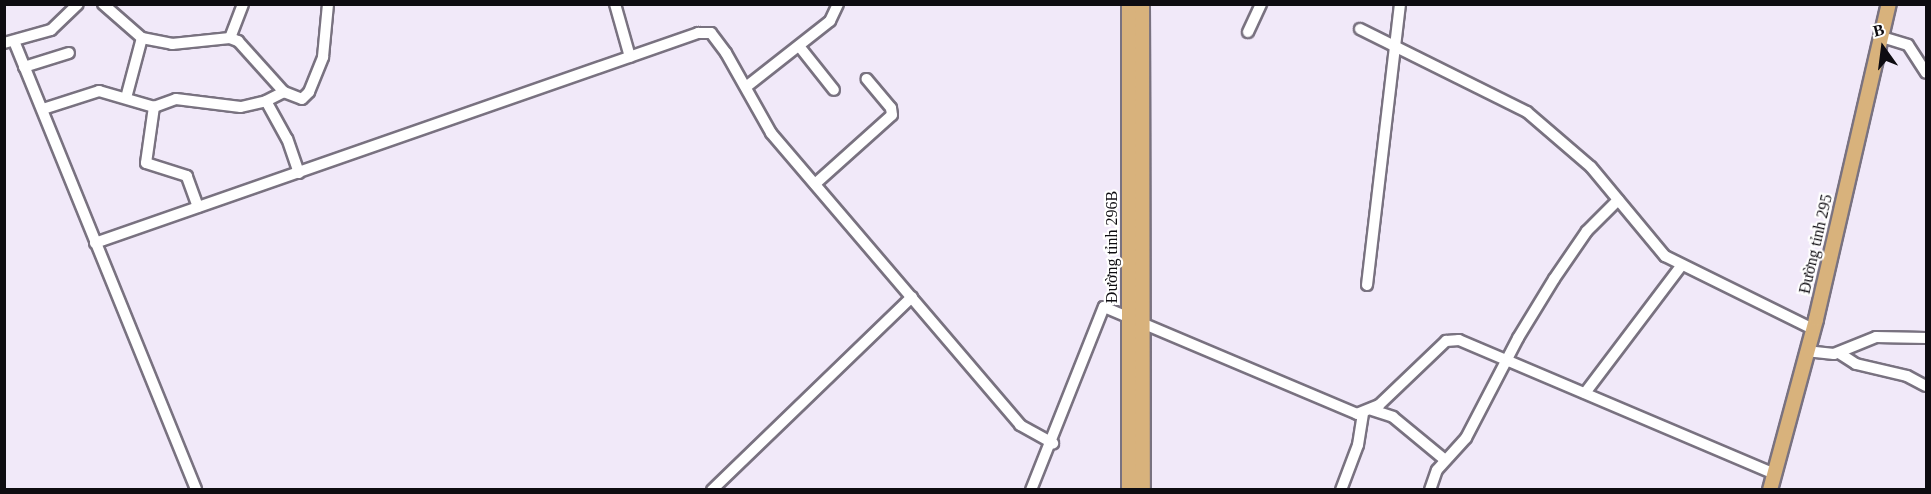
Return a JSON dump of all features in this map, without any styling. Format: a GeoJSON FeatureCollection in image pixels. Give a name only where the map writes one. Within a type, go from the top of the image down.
{"type":"FeatureCollection","features":[{"type":"Feature","properties":{"kind":"main road","name":"Đường tỉnh 296B"},"geometry":{"type":"LineString","coordinates":[[1129,4],[1135,321],[1143,489]]}},
{"type":"Feature","properties":{"kind":"main road","name":"Đường tỉnh 296B"},"geometry":{"type":"LineString","coordinates":[[1129,489],[1142,4]]}},
{"type":"Feature","properties":{"kind":"main road","name":"Đường tỉnh 295"},"geometry":{"type":"LineString","coordinates":[[1770,489],[1813,329],[1889,4]]}},
{"type":"Feature","properties":{"kind":"street"},"geometry":{"type":"LineString","coordinates":[[78,4],[51,30],[9,42],[24,67],[43,109],[95,243],[196,489]]}},
{"type":"Feature","properties":{"kind":"street"},"geometry":{"type":"LineString","coordinates":[[103,4],[142,38],[172,44],[230,38],[238,41],[284,92],[302,99],[309,92],[323,57],[328,4]]}},
{"type":"Feature","properties":{"kind":"street"},"geometry":{"type":"LineString","coordinates":[[230,38],[243,4]]}},
{"type":"Feature","properties":{"kind":"street"},"geometry":{"type":"LineString","coordinates":[[615,4],[630,57]]}},
{"type":"Feature","properties":{"kind":"street"},"geometry":{"type":"LineString","coordinates":[[746,87],[830,21],[838,4]]}},
{"type":"Feature","properties":{"kind":"street"},"geometry":{"type":"LineString","coordinates":[[1248,32],[1262,4]]}},
{"type":"Feature","properties":{"kind":"street"},"geometry":{"type":"LineString","coordinates":[[1367,285],[1400,4]]}},
{"type":"Feature","properties":{"kind":"street"},"geometry":{"type":"LineString","coordinates":[[1360,29],[1527,112],[1591,167],[1665,256],[1681,266],[1813,329]]}},
{"type":"Feature","properties":{"kind":"street"},"geometry":{"type":"LineString","coordinates":[[95,243],[698,33],[711,33],[746,87],[763,122],[1020,425],[1053,443]]}},
{"type":"Feature","properties":{"kind":"street"},"geometry":{"type":"LineString","coordinates":[[1882,37],[1908,45],[1926,73]]}},
{"type":"Feature","properties":{"kind":"street"},"geometry":{"type":"LineString","coordinates":[[126,99],[142,38]]}},
{"type":"Feature","properties":{"kind":"street"},"geometry":{"type":"LineString","coordinates":[[799,46],[834,90]]}},
{"type":"Feature","properties":{"kind":"street"},"geometry":{"type":"LineString","coordinates":[[24,67],[69,53]]}},
{"type":"Feature","properties":{"kind":"street"},"geometry":{"type":"LineString","coordinates":[[815,184],[891,115],[891,108],[867,79]]}},
{"type":"Feature","properties":{"kind":"street"},"geometry":{"type":"LineString","coordinates":[[43,109],[92,92],[154,107],[176,99],[241,106],[266,101],[284,92]]}},
{"type":"Feature","properties":{"kind":"street"},"geometry":{"type":"LineString","coordinates":[[266,101],[287,139],[298,173]]}},
{"type":"Feature","properties":{"kind":"street"},"geometry":{"type":"LineString","coordinates":[[154,107],[146,163],[187,176],[198,207]]}},
{"type":"Feature","properties":{"kind":"street"},"geometry":{"type":"LineString","coordinates":[[1430,489],[1445,460],[1466,438],[1541,299],[1587,231],[1618,200]]}},
{"type":"Feature","properties":{"kind":"street"},"geometry":{"type":"LineString","coordinates":[[1585,393],[1681,266]]}},
{"type":"Feature","properties":{"kind":"street"},"geometry":{"type":"LineString","coordinates":[[712,489],[912,297]]}},
{"type":"Feature","properties":{"kind":"street"},"geometry":{"type":"LineString","coordinates":[[1031,489],[1053,443],[1104,307],[1342,410],[1393,417],[1445,460]]}},
{"type":"Feature","properties":{"kind":"street"},"geometry":{"type":"LineString","coordinates":[[1806,351],[1839,352],[1876,337],[1926,338]]}},
{"type":"Feature","properties":{"kind":"street"},"geometry":{"type":"LineString","coordinates":[[1341,489],[1367,412],[1446,341],[1459,340],[1774,474]]}},
{"type":"Feature","properties":{"kind":"street"},"geometry":{"type":"LineString","coordinates":[[1839,352],[1856,364],[1907,376],[1926,386]]}}]}
